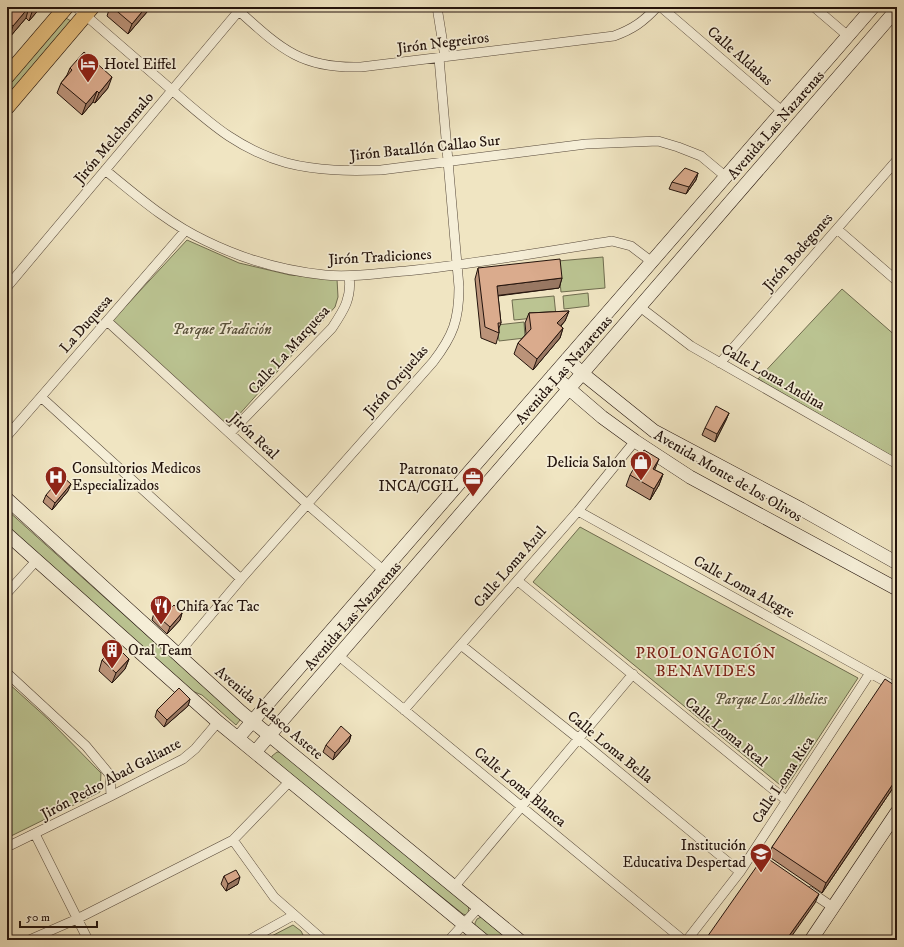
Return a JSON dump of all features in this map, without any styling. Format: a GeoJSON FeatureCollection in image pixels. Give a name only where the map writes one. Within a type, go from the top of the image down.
{"type":"FeatureCollection","features":[{"type":"Feature","properties":{"kind":"main road"},"geometry":{"type":"LineString","coordinates":[[7,76],[66,7]]}},
{"type":"Feature","properties":{"kind":"main road"},"geometry":{"type":"LineString","coordinates":[[7,107],[85,10]]}},
{"type":"Feature","properties":{"kind":"street","name":"Jirón Orejuelas"},"geometry":{"type":"LineString","coordinates":[[177,655],[241,579],[433,362],[444,348],[452,334],[459,305],[458,266],[448,161],[442,57],[437,7]]}},
{"type":"Feature","properties":{"kind":"street","name":"Jirón Negreiros"},"geometry":{"type":"LineString","coordinates":[[241,9],[270,39],[293,54],[315,63],[345,68],[614,36],[628,31],[642,22],[657,7]]}},
{"type":"Feature","properties":{"kind":"street","name":"Calle Aldabas"},"geometry":{"type":"LineString","coordinates":[[661,7],[782,111]]}},
{"type":"Feature","properties":{"kind":"street"},"geometry":{"type":"LineString","coordinates":[[814,7],[848,36]]}},
{"type":"Feature","properties":{"kind":"street","name":"Avenida Las Nazarenas"},"geometry":{"type":"LineString","coordinates":[[238,738],[873,7]]}},
{"type":"Feature","properties":{"kind":"street","name":"Jirón Melchormalo"},"geometry":{"type":"LineString","coordinates":[[7,287],[241,9]]}},
{"type":"Feature","properties":{"kind":"street","name":"Avenida Las Nazarenas"},"geometry":{"type":"LineString","coordinates":[[255,752],[897,9]]}},
{"type":"Feature","properties":{"kind":"street","name":"Jirón Batallón Callao Sur"},"geometry":{"type":"LineString","coordinates":[[85,10],[172,90],[225,135],[263,155],[287,163],[313,169],[346,171],[380,170],[586,144],[658,141],[701,156],[725,176]]}},
{"type":"Feature","properties":{"kind":"street","name":"Jirón Bodegones"},"geometry":{"type":"LineString","coordinates":[[720,363],[896,162]]}},
{"type":"Feature","properties":{"kind":"street","name":"Jirón Tradiciones"},"geometry":{"type":"LineString","coordinates":[[106,170],[136,195],[185,231],[206,242],[285,268],[326,275],[349,276],[458,266],[612,241],[630,246],[652,262]]}},
{"type":"Feature","properties":{"kind":"street"},"geometry":{"type":"LineString","coordinates":[[837,229],[897,281]]}},
{"type":"Feature","properties":{"kind":"street","name":"La Duquesa"},"geometry":{"type":"LineString","coordinates":[[7,436],[185,231]]}},
{"type":"Feature","properties":{"kind":"street","name":"Calle La Marquesa"},"geometry":{"type":"LineString","coordinates":[[230,433],[332,328],[342,314],[348,300],[350,287],[349,276]]}},
{"type":"Feature","properties":{"kind":"street","name":"Calle Loma Andina"},"geometry":{"type":"LineString","coordinates":[[640,307],[691,346],[897,464]]}},
{"type":"Feature","properties":{"kind":"street","name":"Jirón Real"},"geometry":{"type":"LineString","coordinates":[[107,321],[307,504],[384,570]]}},
{"type":"Feature","properties":{"kind":"street","name":"Avenida Monte de los Olivos"},"geometry":{"type":"LineString","coordinates":[[567,359],[583,374],[654,431],[801,509],[897,563]]}},
{"type":"Feature","properties":{"kind":"street","name":"Avenida Monte de los Olivos"},"geometry":{"type":"LineString","coordinates":[[553,375],[602,417],[635,441],[690,477],[897,589]]}},
{"type":"Feature","properties":{"kind":"street"},"geometry":{"type":"LineString","coordinates":[[41,397],[241,579]]}},
{"type":"Feature","properties":{"kind":"street","name":"Calle Loma Azul"},"geometry":{"type":"LineString","coordinates":[[404,710],[518,581],[635,441]]}},
{"type":"Feature","properties":{"kind":"street","name":"Avenida Velasco Astete"},"geometry":{"type":"LineString","coordinates":[[7,499],[177,655],[252,721],[519,940]]}},
{"type":"Feature","properties":{"kind":"street","name":"Calle Loma Alegre"},"geometry":{"type":"LineString","coordinates":[[578,511],[897,688]]}},
{"type":"Feature","properties":{"kind":"street"},"geometry":{"type":"LineString","coordinates":[[7,534],[218,722],[484,940]]}},
{"type":"Feature","properties":{"kind":"street"},"geometry":{"type":"LineString","coordinates":[[7,593],[36,561]]}},
{"type":"Feature","properties":{"kind":"street","name":"Calle Loma Real"},"geometry":{"type":"LineString","coordinates":[[518,581],[786,800]]}},
{"type":"Feature","properties":{"kind":"street","name":"Calle Loma Bella"},"geometry":{"type":"LineString","coordinates":[[461,645],[579,739],[740,872]]}},
{"type":"Feature","properties":{"kind":"street","name":"Calle Loma Blanca"},"geometry":{"type":"LineString","coordinates":[[339,656],[683,940]]}},
{"type":"Feature","properties":{"kind":"street"},"geometry":{"type":"LineString","coordinates":[[7,673],[86,746],[110,775],[111,796]]}},
{"type":"Feature","properties":{"kind":"street","name":"Calle Loma Rica"},"geometry":{"type":"LineString","coordinates":[[687,940],[740,872],[756,855],[786,800],[870,673]]}},
{"type":"Feature","properties":{"kind":"street"},"geometry":{"type":"LineString","coordinates":[[454,887],[522,808],[633,674]]}},
{"type":"Feature","properties":{"kind":"street","name":"Jirón Pedro Abad Galiante"},"geometry":{"type":"LineString","coordinates":[[7,847],[111,796],[189,755],[218,722]]}},
{"type":"Feature","properties":{"kind":"street"},"geometry":{"type":"LineString","coordinates":[[29,940],[77,918],[233,840],[290,781]]}},
{"type":"Feature","properties":{"kind":"street"},"geometry":{"type":"LineString","coordinates":[[811,940],[834,908],[897,812]]}},
{"type":"Feature","properties":{"kind":"street"},"geometry":{"type":"LineString","coordinates":[[35,834],[88,940]]}},
{"type":"Feature","properties":{"kind":"street"},"geometry":{"type":"LineString","coordinates":[[233,840],[274,897],[294,915],[313,937],[323,940]]}},
{"type":"Feature","properties":{"kind":"street"},"geometry":{"type":"LineString","coordinates":[[803,887],[834,908]]}},
{"type":"Feature","properties":{"kind":"street"},"geometry":{"type":"LineString","coordinates":[[449,940],[479,907]]}},
{"type":"Feature","properties":{"kind":"street"},"geometry":{"type":"LineString","coordinates":[[249,940],[294,915]]}},
{"type":"Feature","properties":{"kind":"green space"},"geometry":{"type":"Polygon","coordinates":[[[64,17],[71,21],[7,96],[7,83],[64,17]]]}},
{"type":"Feature","properties":{"kind":"green space","name":"Parque Tradición"},"geometry":{"type":"Polygon","coordinates":[[[187,240],[239,263],[290,275],[337,279],[338,297],[335,307],[228,427],[112,321],[187,240]]]}},
{"type":"Feature","properties":{"kind":"green space"},"geometry":{"type":"Polygon","coordinates":[[[603,257],[605,288],[561,292],[558,261],[603,257]]]}},
{"type":"Feature","properties":{"kind":"green space"},"geometry":{"type":"Polygon","coordinates":[[[842,289],[897,337],[897,459],[758,379],[842,289]]]}},
{"type":"Feature","properties":{"kind":"green space"},"geometry":{"type":"Polygon","coordinates":[[[588,293],[589,306],[564,309],[563,296],[588,293]]]}},
{"type":"Feature","properties":{"kind":"green space"},"geometry":{"type":"Polygon","coordinates":[[[554,296],[556,316],[514,320],[512,300],[554,296]]]}},
{"type":"Feature","properties":{"kind":"green space"},"geometry":{"type":"Polygon","coordinates":[[[524,322],[525,338],[499,341],[497,325],[524,322]]]}},
{"type":"Feature","properties":{"kind":"green space"},"geometry":{"type":"Polygon","coordinates":[[[7,510],[239,718],[240,720],[236,725],[202,695],[192,691],[7,527],[7,510]]]}},
{"type":"Feature","properties":{"kind":"green space","name":"Parque Los Alhelies"},"geometry":{"type":"Polygon","coordinates":[[[580,527],[858,678],[785,789],[533,582],[580,527]]]}},
{"type":"Feature","properties":{"kind":"green space"},"geometry":{"type":"Polygon","coordinates":[[[7,682],[48,719],[101,773],[100,792],[7,838],[7,682]]]}},
{"type":"Feature","properties":{"kind":"green space"},"geometry":{"type":"Polygon","coordinates":[[[277,752],[282,752],[469,907],[468,913],[466,915],[463,914],[271,760],[272,756],[277,752]]]}},
{"type":"Feature","properties":{"kind":"green space"},"geometry":{"type":"Polygon","coordinates":[[[481,917],[509,940],[490,940],[475,928],[477,919],[481,917]]]}},
{"type":"Feature","properties":{"kind":"green space"},"geometry":{"type":"Polygon","coordinates":[[[293,925],[301,931],[305,939],[304,940],[264,940],[293,925]]]}},
{"type":"Feature","properties":{"kind":"building"},"geometry":{"type":"Polygon","coordinates":[[[7,7],[29,7],[13,26],[9,23],[7,26],[7,7]]]}},
{"type":"Feature","properties":{"kind":"building"},"geometry":{"type":"Polygon","coordinates":[[[112,7],[146,7],[132,24],[112,7]]]}},
{"type":"Feature","properties":{"kind":"building"},"geometry":{"type":"Polygon","coordinates":[[[84,52],[112,77],[99,93],[97,91],[86,104],[61,83],[72,70],[70,68],[84,52]]]}},
{"type":"Feature","properties":{"kind":"building"},"geometry":{"type":"Polygon","coordinates":[[[685,168],[698,173],[689,187],[672,182],[685,168]]]}},
{"type":"Feature","properties":{"kind":"building"},"geometry":{"type":"Polygon","coordinates":[[[560,259],[562,278],[497,286],[501,323],[498,323],[499,333],[485,327],[478,268],[560,259]]]}},
{"type":"Feature","properties":{"kind":"building"},"geometry":{"type":"Polygon","coordinates":[[[569,311],[557,323],[563,328],[537,359],[518,343],[531,329],[529,313],[569,311]]]}},
{"type":"Feature","properties":{"kind":"building"},"geometry":{"type":"Polygon","coordinates":[[[716,406],[729,413],[717,434],[705,428],[716,406]]]}},
{"type":"Feature","properties":{"kind":"building"},"geometry":{"type":"Polygon","coordinates":[[[644,450],[659,459],[653,469],[663,474],[654,489],[630,475],[644,450]]]}},
{"type":"Feature","properties":{"kind":"building"},"geometry":{"type":"Polygon","coordinates":[[[62,476],[71,484],[55,503],[46,495],[62,476]]]}},
{"type":"Feature","properties":{"kind":"building"},"geometry":{"type":"Polygon","coordinates":[[[174,605],[182,613],[170,627],[154,613],[161,606],[167,612],[174,605]]]}},
{"type":"Feature","properties":{"kind":"building"},"geometry":{"type":"Polygon","coordinates":[[[116,646],[129,659],[116,673],[102,660],[116,646]]]}},
{"type":"Feature","properties":{"kind":"building"},"geometry":{"type":"Polygon","coordinates":[[[885,679],[897,687],[897,778],[826,883],[772,847],[885,679]]]}},
{"type":"Feature","properties":{"kind":"building"},"geometry":{"type":"Polygon","coordinates":[[[179,688],[190,699],[167,720],[157,710],[179,688]]]}},
{"type":"Feature","properties":{"kind":"building"},"geometry":{"type":"Polygon","coordinates":[[[341,726],[351,735],[335,753],[326,745],[341,726]]]}},
{"type":"Feature","properties":{"kind":"building"},"geometry":{"type":"Polygon","coordinates":[[[764,856],[819,894],[786,940],[705,940],[764,856]]]}},
{"type":"Feature","properties":{"kind":"building"},"geometry":{"type":"Polygon","coordinates":[[[236,870],[240,877],[228,884],[224,876],[236,870]]]}},
{"type":"Feature","properties":{"kind":"building"},"geometry":{"type":"Polygon","coordinates":[[[322,936],[326,937],[329,940],[318,940],[322,936]]]}},
{"type":"Feature","properties":{"kind":"place","name":"Hotel Eiffel"},"geometry":{"type":"Point","coordinates":[88,84]}},
{"type":"Feature","properties":{"kind":"place","name":"Delicia Salon"},"geometry":{"type":"Point","coordinates":[641,482]}},
{"type":"Feature","properties":{"kind":"place","name":"Consultorios Medicos Especializados"},"geometry":{"type":"Point","coordinates":[56,496]}},
{"type":"Feature","properties":{"kind":"place","name":"Patronato INCA/CGIL"},"geometry":{"type":"Point","coordinates":[473,498]}},
{"type":"Feature","properties":{"kind":"place","name":"Chifa Yac Tac"},"geometry":{"type":"Point","coordinates":[161,626]}},
{"type":"Feature","properties":{"kind":"place","name":"Oral Team"},"geometry":{"type":"Point","coordinates":[112,670]}},
{"type":"Feature","properties":{"kind":"place","name":"Institución Educativa Despertad"},"geometry":{"type":"Point","coordinates":[761,874]}},
{"type":"Feature","properties":{"kind":"district","name":"PROLONGACIÓN BENAVIDES"},"geometry":{"type":"Point","coordinates":[706,662]}}]}
